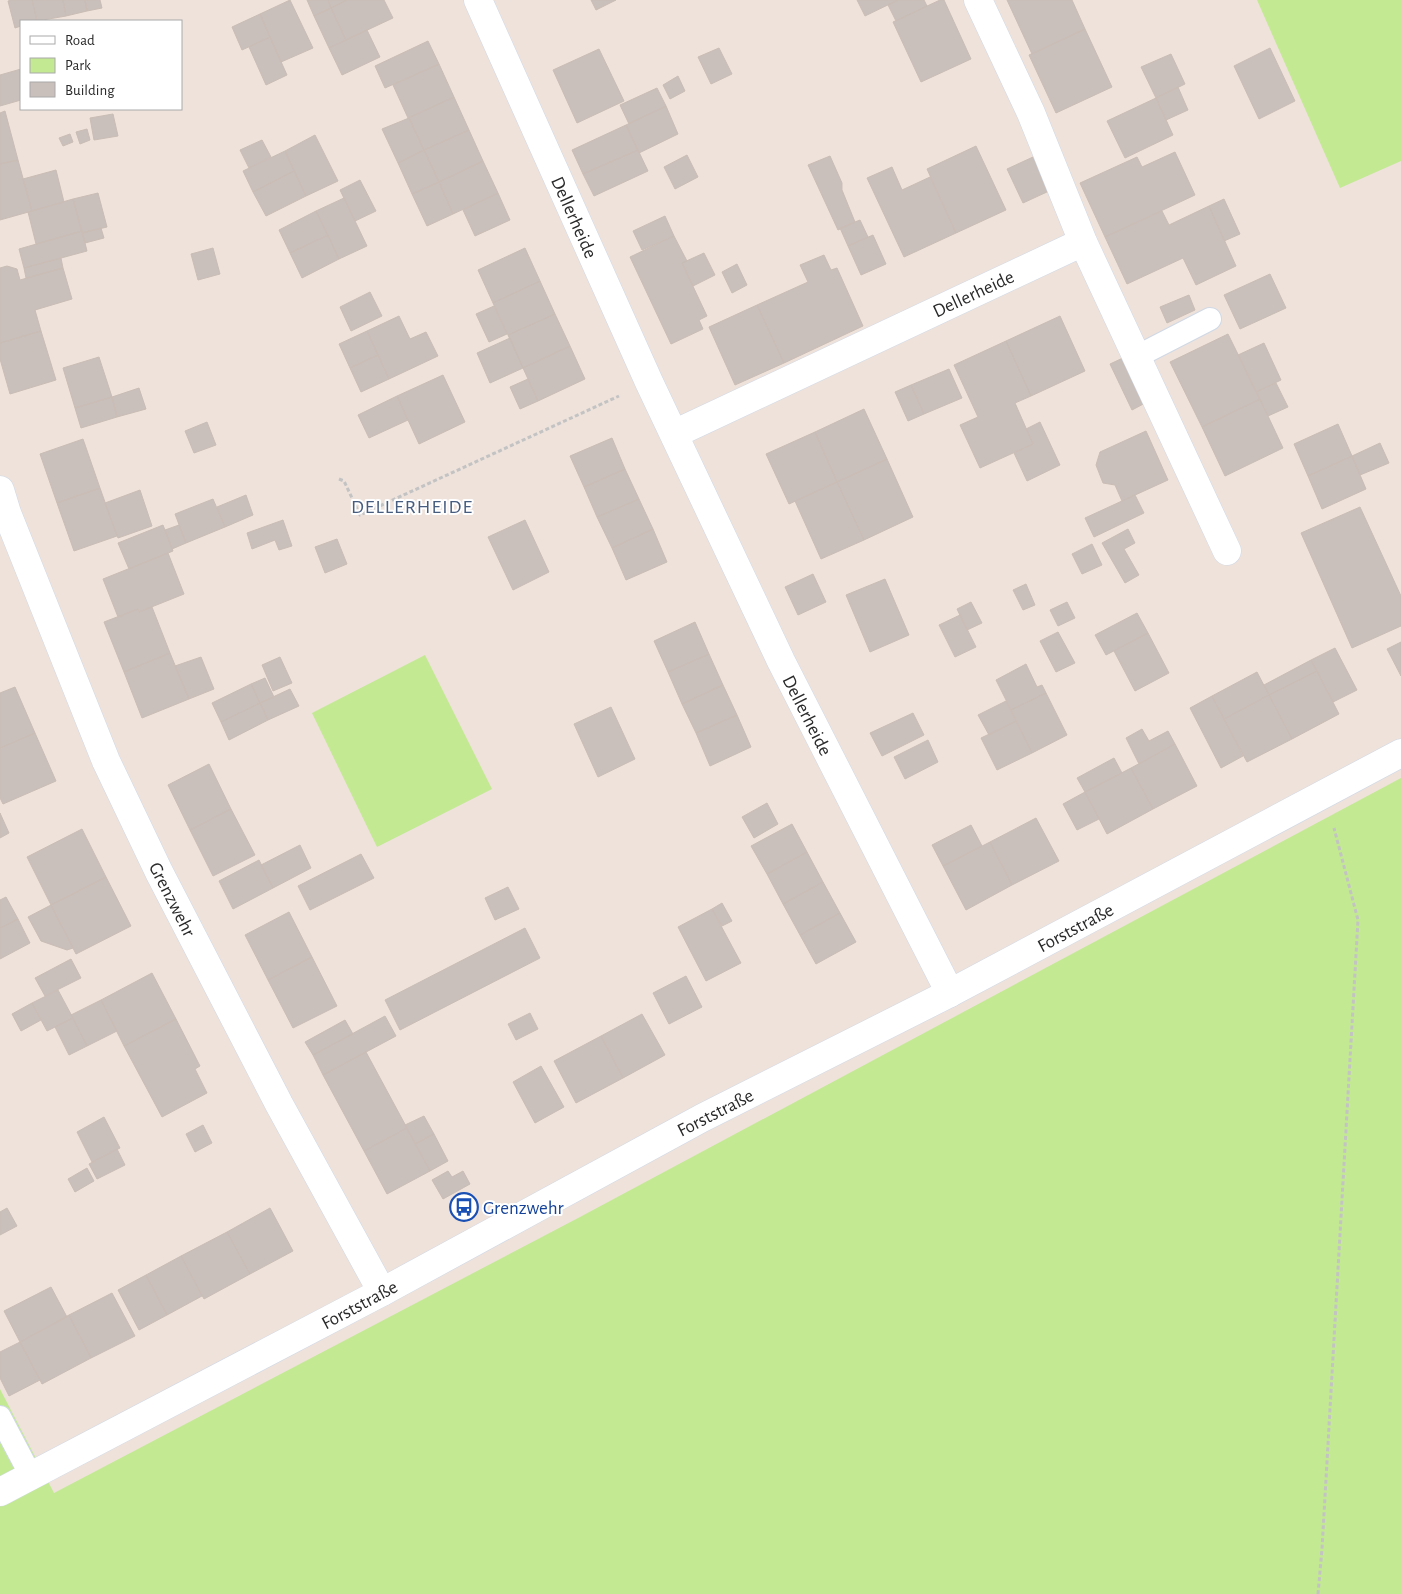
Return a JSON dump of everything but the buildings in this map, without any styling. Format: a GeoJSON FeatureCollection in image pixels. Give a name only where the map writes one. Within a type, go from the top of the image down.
{"type":"FeatureCollection","features":[{"type":"Feature","properties":{"kind":"street","name":"Dellerheide"},"geometry":{"type":"LineString","coordinates":[[478,0],[649,382],[781,661],[950,993]]}},
{"type":"Feature","properties":{"kind":"street"},"geometry":{"type":"LineString","coordinates":[[978,0],[1031,113],[1083,242],[1227,551]]}},
{"type":"Feature","properties":{"kind":"street","name":"Dellerheide"},"geometry":{"type":"LineString","coordinates":[[674,434],[1083,242]]}},
{"type":"Feature","properties":{"kind":"street","name":"Grenzwehr"},"geometry":{"type":"LineString","coordinates":[[0,490],[7,513],[106,761],[126,804],[163,881],[279,1104],[382,1292]]}},
{"type":"Feature","properties":{"kind":"street","name":"Forststraße"},"geometry":{"type":"LineString","coordinates":[[0,1492],[382,1292],[702,1118],[950,993],[1401,753]]}},
{"type":"Feature","properties":{"kind":"lane"},"geometry":{"type":"LineString","coordinates":[[1136,357],[1210,319]]}},
{"type":"Feature","properties":{"kind":"lane"},"geometry":{"type":"LineString","coordinates":[[0,1417],[32,1476]]}},
{"type":"Feature","properties":{"kind":"path"},"geometry":{"type":"LineString","coordinates":[[340,479],[344,481],[360,515],[649,382]]}},
{"type":"Feature","properties":{"kind":"path"},"geometry":{"type":"LineString","coordinates":[[1318,1594],[1358,920],[1324,793]]}},
{"type":"Feature","properties":{"kind":"green space"},"geometry":{"type":"Polygon","coordinates":[[[1257,0],[1401,0],[1401,161],[1340,188],[1257,0]]]}},
{"type":"Feature","properties":{"kind":"green space"},"geometry":{"type":"Polygon","coordinates":[[[425,655],[492,789],[377,847],[312,713],[425,655]]]}},
{"type":"Feature","properties":{"kind":"green space"},"geometry":{"type":"Polygon","coordinates":[[[1401,778],[1401,1594],[0,1594],[0,1389],[54,1493],[580,1217],[1401,778]]]}},
{"type":"Feature","properties":{"kind":"place","name":"Grenzwehr"},"geometry":{"type":"Point","coordinates":[464,1207]}},
{"type":"Feature","properties":{"kind":"district","name":"DELLERHEIDE"},"geometry":{"type":"Point","coordinates":[412,506]}}]}
